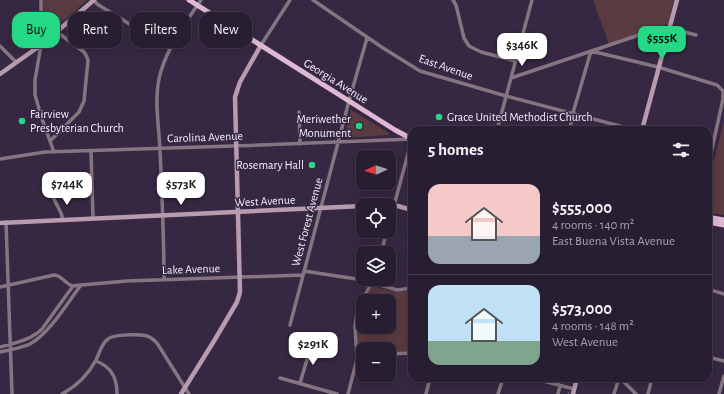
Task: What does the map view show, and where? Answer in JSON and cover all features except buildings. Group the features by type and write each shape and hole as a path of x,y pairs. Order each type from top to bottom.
{"main road":[{"name":"Georgia Avenue","path":"189,0 260,46 408,137"},
{"path":"712,218 724,220"},
{"path":"712,223 724,225"}],"street":[{"path":"41,0 41,12"},
{"path":"60,29 94,0 97,4 170,49"},
{"path":"164,280 163,215 157,114 158,84 160,72 170,49 201,0"},
{"path":"181,394 237,302 240,292 241,278 236,146 236,90 260,46 290,0"},
{"name":"East Avenue","path":"313,0 367,38 420,71 506,96 620,126"},
{"path":"453,0 456,5 464,38 469,46 482,52 515,61"},
{"path":"498,126 532,0"},
{"path":"643,126 676,0"},
{"path":"511,78 657,29 669,28 696,35"},
{"path":"50,141 82,107 84,101 88,60 87,55 84,52 60,34"},
{"name":"West Forest Avenue","path":"290,325 320,208 367,38"},
{"path":"0,46 16,62"},
{"path":"0,74 37,48"},
{"path":"40,48 35,80 35,95 54,152"},
{"path":"591,51 658,67 717,85 722,89 724,95 712,144"},
{"path":"570,126 591,51"},
{"path":"299,112 300,144"},
{"name":"Carolina Avenue","path":"0,159 26,154 54,152 408,139"},
{"path":"91,151 92,218"},
{"path":"396,198 408,154"},
{"path":"53,197 62,213 63,220"},
{"name":"West Avenue","path":"0,223 356,206"},
{"path":"396,206 408,209"},
{"path":"6,222 12,394"},
{"name":"Lake Avenue","path":"74,286 164,280 241,278 303,273 356,279"},
{"path":"0,287 54,275 61,277 69,284 74,286 40,331 26,340 0,347"},
{"path":"0,352 30,344 41,336 80,285"},
{"path":"357,342 356,317 360,304 370,286"},
{"name":"Lake Avenue","path":"383,286 398,290 408,289"},
{"path":"712,290 724,294"},
{"path":"62,394 80,382 96,361 101,347 111,337 117,335 146,336 153,339 189,394"},
{"path":"300,383 309,353 309,347"},
{"path":"396,354 408,353"},
{"path":"712,358 724,361"},
{"path":"96,361 105,365 113,372 117,383 118,394"},
{"path":"348,394 356,362"},
{"path":"719,394 724,376"},
{"path":"280,378 337,394"},
{"path":"426,394 429,382"},
{"path":"498,394 502,382"},
{"path":"546,382 574,392 576,382"},
{"path":"614,394 618,382"},
{"path":"624,382 636,394"},
{"path":"648,394 651,382"},
{"path":"558,394 560,386"}],"shaded area":[{"path":"43,0 87,0 73,12 68,12 68,17 60,24 60,12 43,12"},
{"path":"593,0 674,0 668,24 609,44"},
{"path":"351,110 389,133 388,135 344,138"},
{"path":"724,121 724,215 712,214 712,168"},
{"path":"373,286 395,292 408,291 408,352 396,353 396,342 358,342 358,334 396,334 396,294 368,294"}],"place":[{"name":"Grace United Methodist Church","path":"439,117"},
{"name":"Fairview Presbyterian Church","path":"22,121"},
{"name":"Meriwether Monument","path":"359,126"},
{"name":"Rosemary Hall","path":"312,165"}]}
